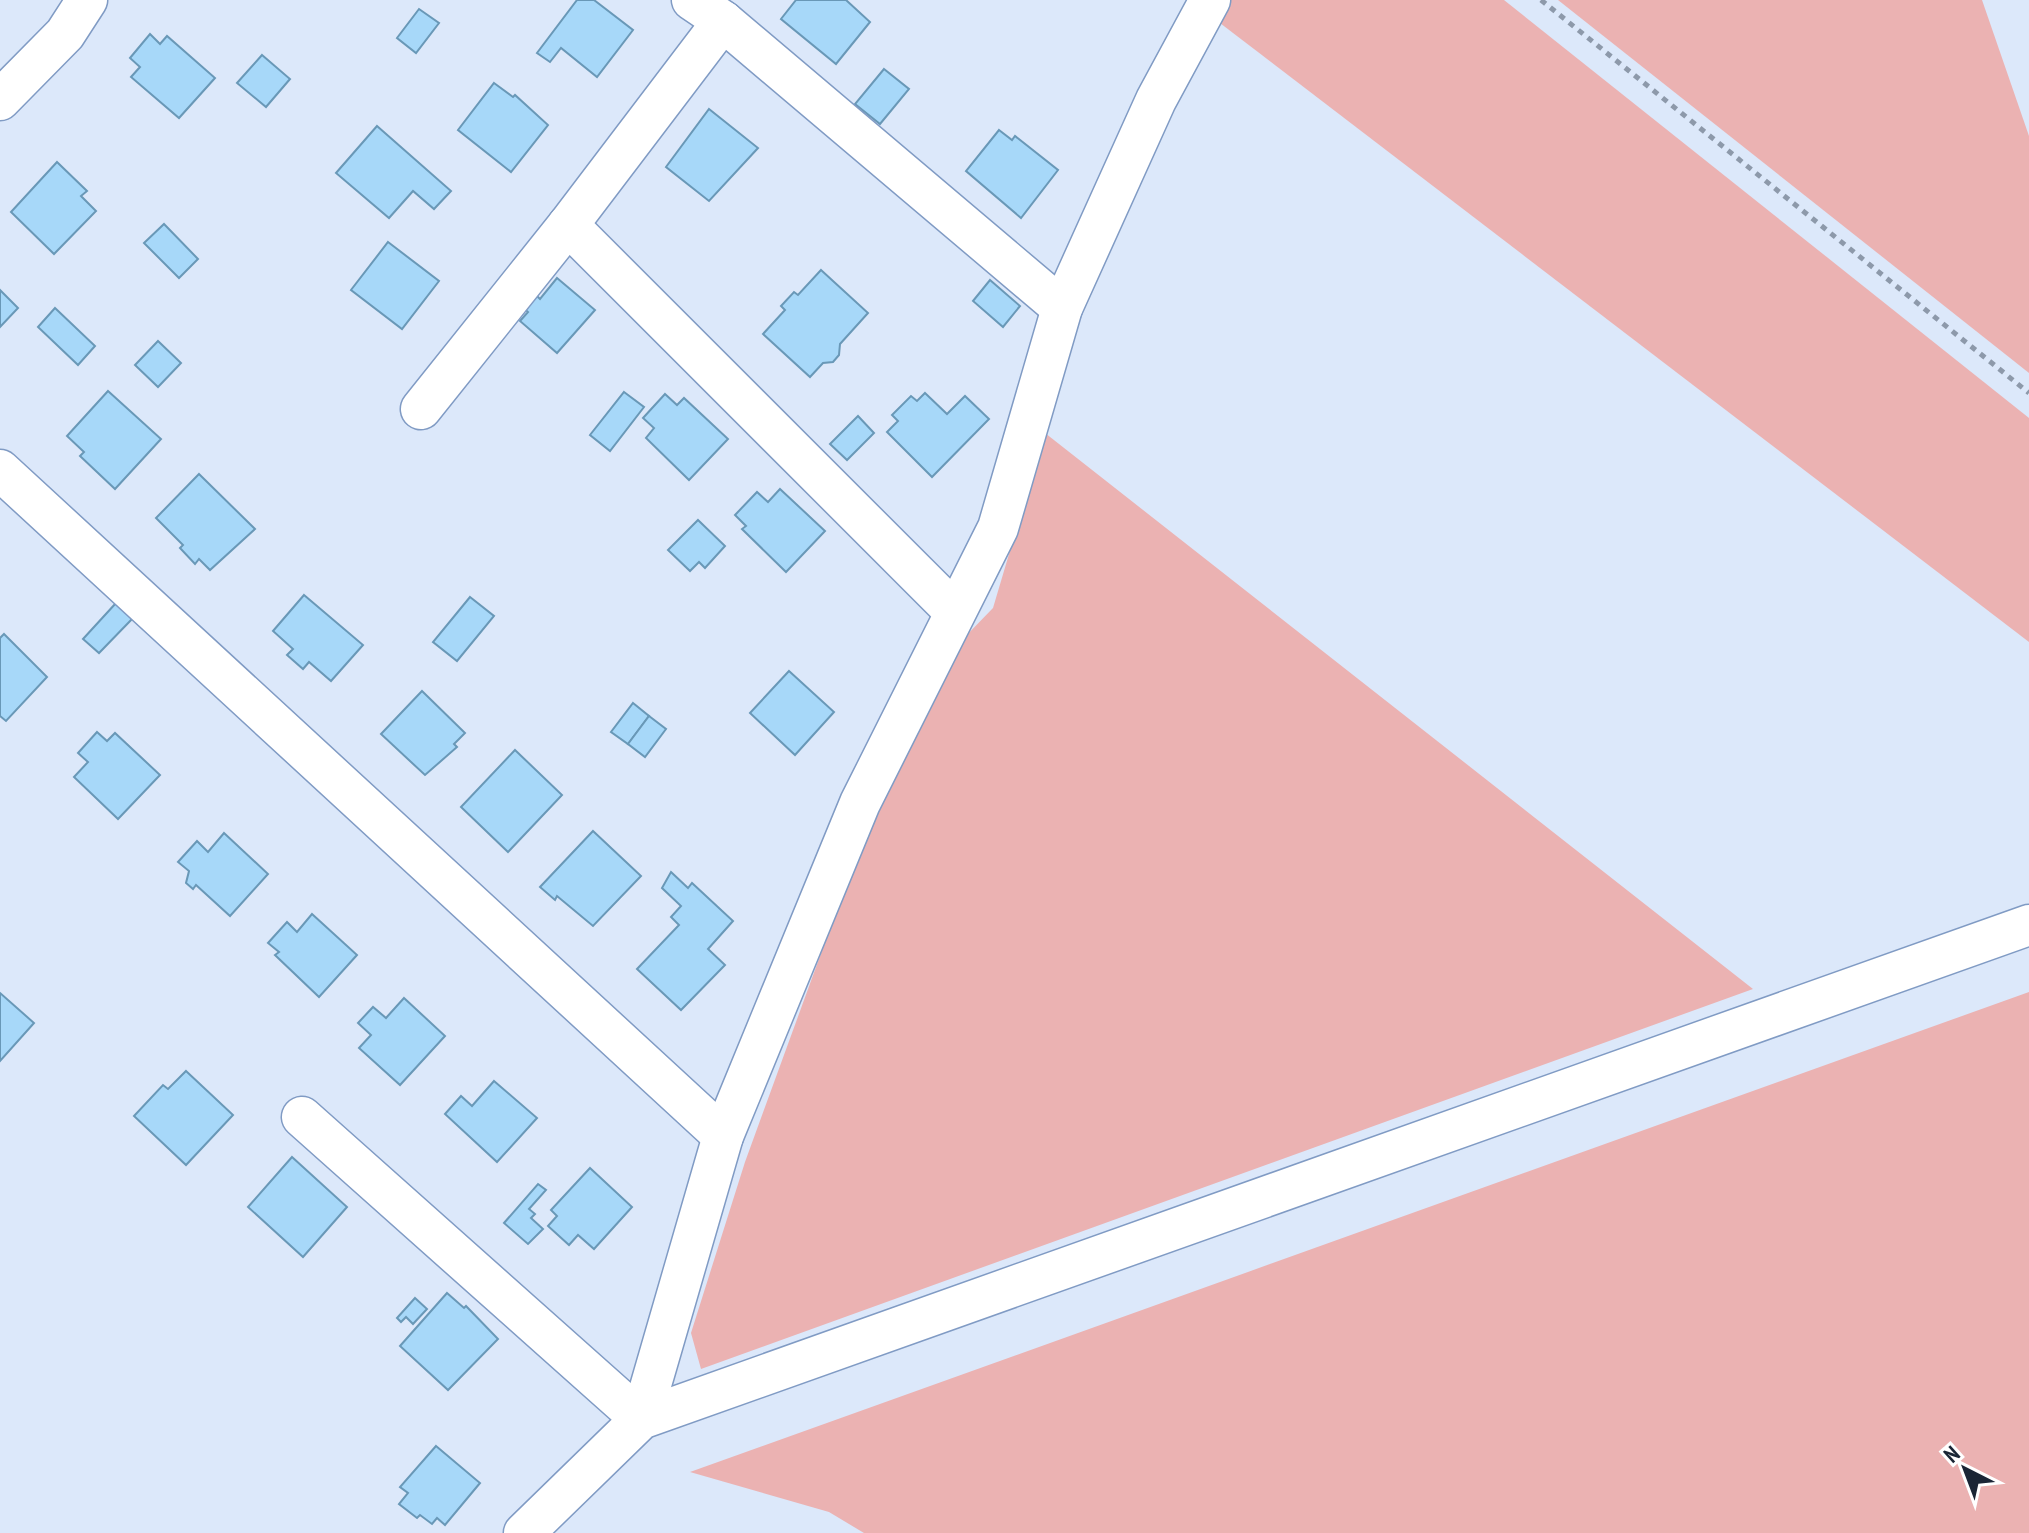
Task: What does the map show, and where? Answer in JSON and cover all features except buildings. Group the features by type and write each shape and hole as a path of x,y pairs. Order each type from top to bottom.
{"street":[{"path":"0,100 65,34 87,0"},
{"path":"641,1419 723,1136 828,875 954,611 998,528 1062,308 1156,100 1210,0"},
{"path":"421,409 568,225 708,10 1062,308"},
{"path":"568,225 954,611"},
{"path":"0,470 723,1136"},
{"path":"524,1533 641,1419 2029,925"},
{"path":"302,1117 641,1419"}],"path":[{"path":"1541,0 2029,393"}],"shaded area":[{"path":"1226,0 1504,0 2029,418 2029,642 1216,20"},
{"path":"1558,0 1982,0 2029,136 2029,373"},
{"path":"1045,433 1753,989 701,1369 691,1333 745,1162 870,819 961,641 993,608"},
{"path":"2029,992 2029,1533 864,1533 829,1512 690,1472"}]}
